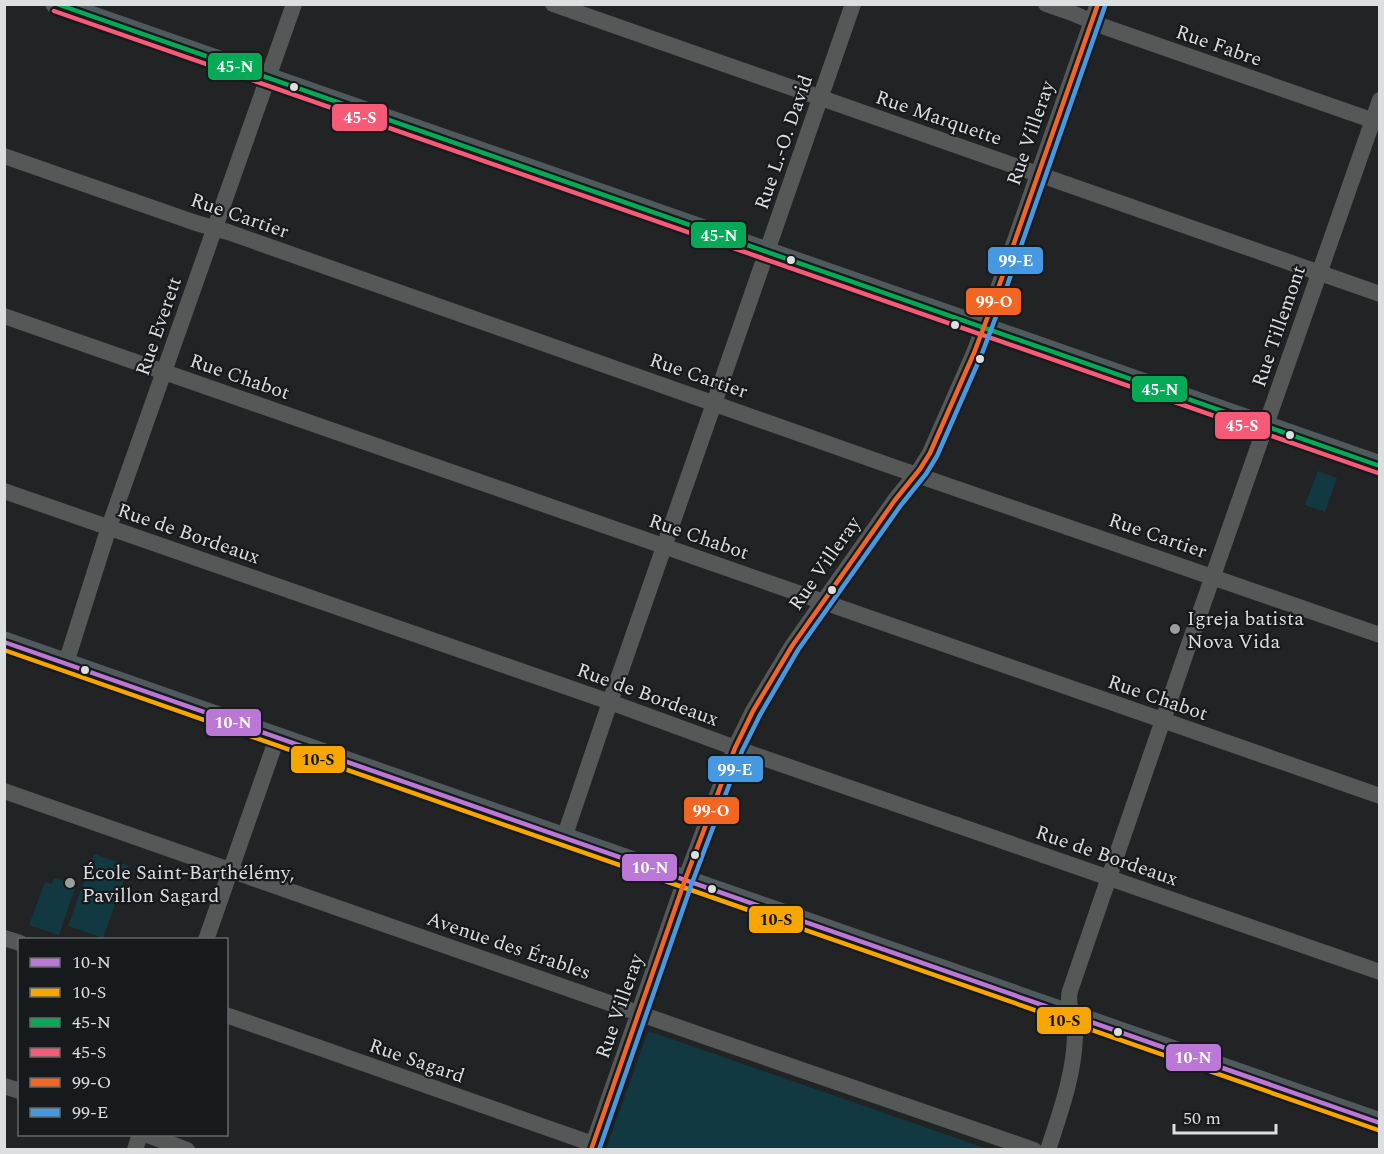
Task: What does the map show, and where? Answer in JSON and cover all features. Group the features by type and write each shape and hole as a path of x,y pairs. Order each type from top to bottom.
{"main road":[{"path":"56,4 1380,466"},
{"path":"4,642 1380,1123"}],"street":[{"name":"Rue Everett","path":"66,663 109,528 294,4"},
{"name":"Rue Marquette","path":"553,4 1380,294"},
{"name":"Rue L.-O. David","path":"564,838 609,702 853,4"},
{"name":"Rue Fabre","path":"1046,4 1376,122"},
{"name":"Rue Villeray","path":"592,1147 685,880 735,748 774,674 823,601 930,453 983,328 1098,4"},
{"name":"Rue Tillemont","path":"1048,1149 1070,1075 1075,1035 1068,997 1319,273 1376,122 1380,100"},
{"name":"Rue Cartier","path":"4,156 1380,635"},
{"name":"Rue Chabot","path":"4,316 1380,796"},
{"name":"Rue de Bordeaux","path":"4,491 1380,972"},
{"path":"206,938 277,738"},
{"name":"Avenue des Érables","path":"4,791 1034,1149"},
{"name":"Rue Sagard","path":"228,1016 592,1147"},
{"path":"151,1136 188,1149"}],"shaded area":[{"path":"1318,471 1337,478 1325,512 1305,505"},
{"path":"94,854 129,866 103,938 68,926"},
{"path":"54,878 76,885 59,935 29,925 45,882 52,884"},
{"path":"649,1032 654,1033 988,1149 606,1149"}],"transit line":[{"name":"45-N","path":"57,4 1380,466"},
{"name":"99-O","path":"591,1150 685,880 735,748 753,711 792,646 930,453 974,353 993,303 1098,4"},
{"name":"99-E","path":"599,1150 692,883 742,751 798,650 937,456 981,356 1000,306 1105,6"},
{"name":"45-S","path":"54,11 1378,473"},
{"name":"10-N","path":"4,642 1380,1123"},
{"name":"10-S","path":"4,650 1378,1130"}],"place":[{"name":"Igreja batista Nova Vida","path":"1175,629"},
{"name":"École Saint-Barthélémy, Pavillon Sagard","path":"70,883"}]}
